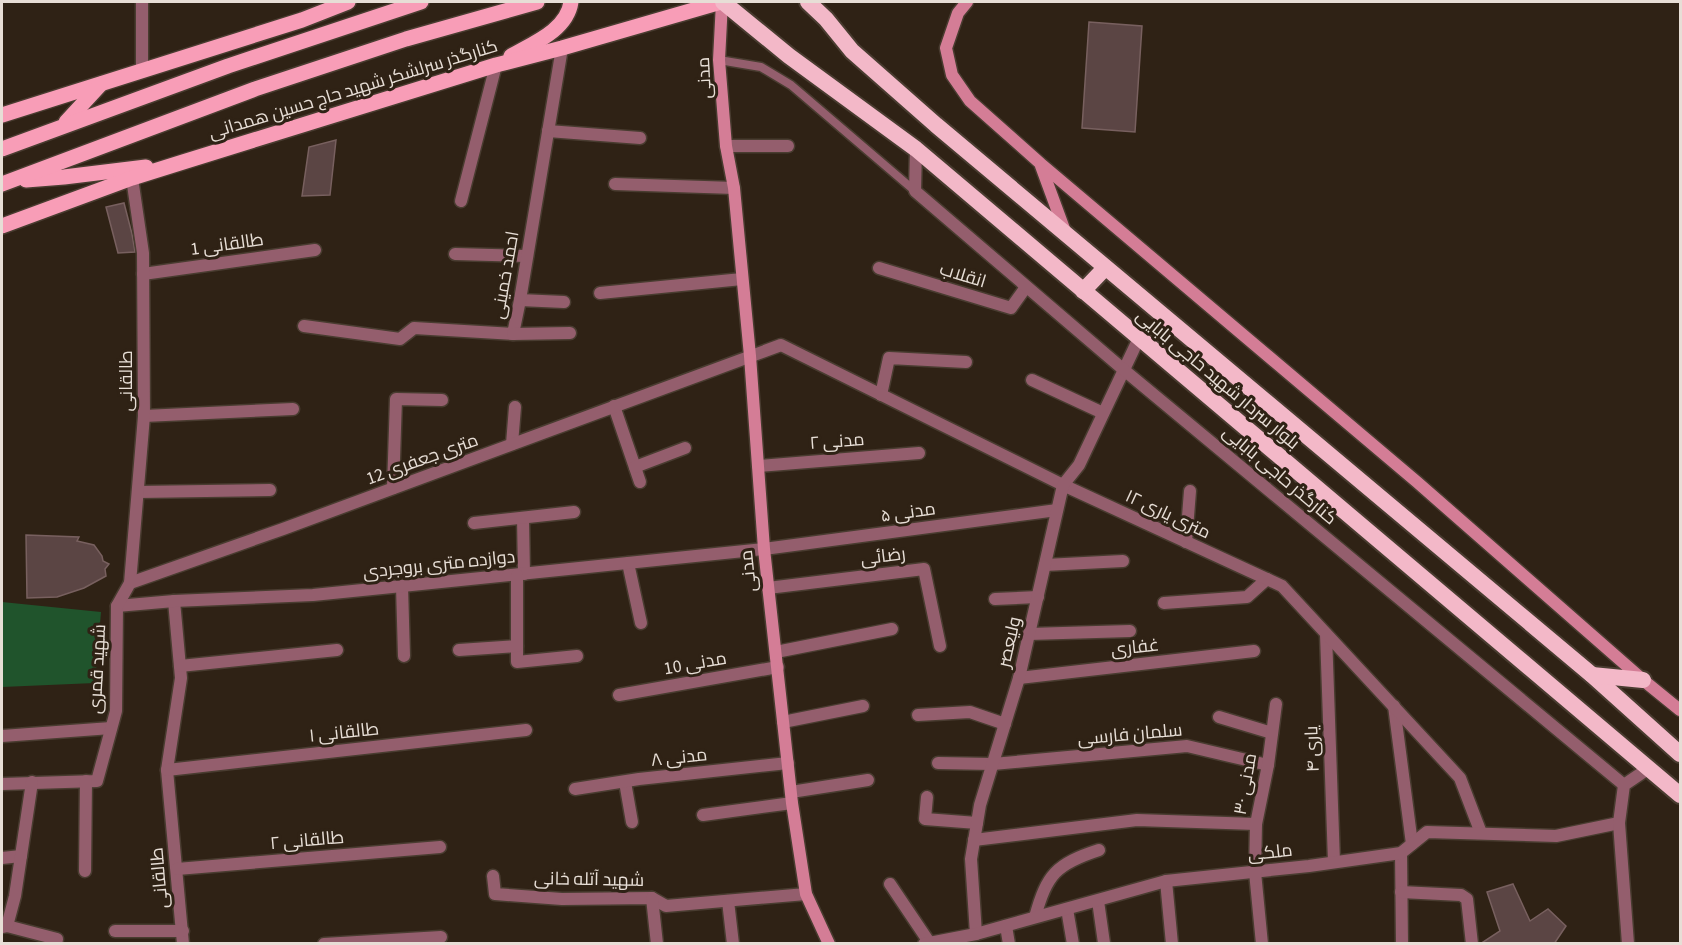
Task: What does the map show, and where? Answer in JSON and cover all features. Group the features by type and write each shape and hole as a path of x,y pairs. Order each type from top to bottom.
{"highway":[{"name":"بلوار سردار شهید حاجی بابایی","path":"722,2 789,56 916,149 1680,795"},
{"name":"بلوار سردار شهید حاجی بابایی","path":"808,2 826,19 852,51 936,126 1592,675 1680,754"},
{"path":"1083,291 1105,268"},
{"path":"1592,675 1643,680"}],"main road":[{"path":"302,20 311,2"},
{"path":"2,115 302,20 348,2"},
{"path":"2,149 228,66 421,2"},
{"path":"5,182 255,89 406,39 537,2"},
{"path":"496,65 545,36 563,22 571,2"},
{"name":"کنارگذر سرلشکر شهید حاج حسین همدانی","path":"2,226 132,178 183,162 496,65 722,2"},
{"name":"مدنی","path":"722,2 719,60 726,146 734,188 750,356 764,549 791,798 806,894 830,944"},
{"path":"967,2 958,13 946,48 952,75 970,101 1041,164 1417,482 1680,710"},
{"path":"64,125 101,84"},
{"path":"5,182 183,162"},
{"path":"1041,164 1066,235"}],"street":[{"path":"142,2 142,71"},
{"name":"احمد خمینی","path":"304,326 400,339 414,328 513,334 562,48"},
{"path":"460,201 496,65"},
{"path":"548,132 640,138"},
{"path":"726,146 788,146"},
{"path":"915,191 916,149"},
{"name":"طالقانی","path":"130,583 144,416 143,253 132,178"},
{"path":"615,184 734,188"},
{"name":"کنارگذر حاجی بابایی","path":"915,191 1124,370 1624,785"},
{"name":"طالقانی 1","path":"143,274 315,250"},
{"path":"454,254 526,256"},
{"name":"انقلاب","path":"879,268 1011,308 1026,286"},
{"path":"600,293 742,279"},
{"path":"520,300 564,302"},
{"path":"513,334 570,333"},
{"name":"ولیعصر","path":"976,934 971,858 980,805 1019,678 1063,485 1079,465 1139,338"},
{"name":"۱۲ متری یاری","path":"750,356 781,345 1063,485 1282,586 1460,778 1481,833"},
{"name":"12 متری جعفری","path":"130,583 750,356"},
{"path":"881,395 889,358 966,362"},
{"path":"1032,380 1103,413"},
{"path":"393,488 396,399 442,400"},
{"path":"614,406 640,482"},
{"path":"512,444 515,407"},
{"path":"144,416 293,409"},
{"path":"635,467 685,448"},
{"name":"مدنی ۲","path":"758,466 919,453"},
{"path":"138,492 270,490"},
{"path":"1186,542 1190,491"},
{"name":"مدنی ۵","path":"764,549 1057,510"},
{"path":"474,523 574,512"},
{"path":"523,518 518,662 577,656"},
{"name":"دوازده متری بروجردی","path":"117,606 313,595 764,549"},
{"path":"1045,565 1123,561"},
{"path":"628,563 641,623"},
{"name":"رضائی","path":"768,588 924,569 940,646"},
{"path":"1164,603 1247,597 1267,579"},
{"path":"117,606 130,583"},
{"path":"402,586 404,656"},
{"path":"995,598 1038,597"},
{"name":"طالقانی","path":"174,601 181,678 167,770 183,937"},
{"name":"شهید قمری","path":"86,781 97,781 116,711 117,606"},
{"path":"776,652 892,628"},
{"path":"1029,634 1130,631"},
{"name":"یاری ۴","path":"1326,634 1334,862"},
{"path":"459,650 517,646"},
{"path":"180,666 338,650"},
{"name":"غفاری","path":"1019,678 1254,651"},
{"name":"مدنی 10","path":"619,695 778,667"},
{"name":"مدنی ۳۰","path":"1262,944 1255,872 1256,824 1268,765 1276,704"},
{"path":"783,722 863,706"},
{"path":"1394,706 1412,844"},
{"path":"918,715 970,712 1005,724"},
{"path":"1219,717 1272,732"},
{"path":"2,736 111,728"},
{"name":"طالقانی ۱","path":"167,770 526,730"},
{"name":"سلمان فارسی","path":"938,763 993,764 1187,746 1268,765"},
{"name":"مدنی ۸","path":"575,789 788,763"},
{"path":"1628,944 1619,823 1624,785 1649,768"},
{"path":"704,815 868,780"},
{"path":"2,784 86,781 84,871"},
{"path":"32,782 15,896 4,926 57,939 56,944"},
{"path":"625,782 632,822"},
{"path":"927,797 925,819 977,823"},
{"path":"974,840 1137,820 1256,824"},
{"path":"1401,944 1401,853 1427,832 1556,836 1619,823"},
{"name":"طالقانی ۲","path":"177,869 440,847"},
{"path":"1035,917 1042,893 1055,871 1080,856 1100,850"},
{"name":"ملکی","path":"934,942 976,934 1166,881 1401,853"},
{"path":"2,858 21,856"},
{"name":"شهید آتله خانی","path":"493,876 495,894 562,899 652,898 666,906 806,894"},
{"path":"1166,881 1172,944"},
{"path":"890,884 934,942"},
{"path":"1401,892 1461,895 1467,899 1472,944"},
{"path":"652,898 657,944"},
{"path":"728,901 732,944"},
{"path":"1098,901 1104,943"},
{"path":"1067,909 1073,944"},
{"path":"1006,926 1009,944"},
{"path":"115,931 183,937"},
{"path":"324,944 441,937"}],"lane":[{"path":"719,60 761,67 791,85 915,191"}],"green space":[{"path":"2,602 101,612 95,683 2,687"}],"building":[{"path":"1089,22 1142,26 1135,132 1082,128"},
{"path":"336,140 330,195 302,196 309,147"},
{"path":"124,203 135,252 118,253 106,207"},
{"path":"26,535 79,537 77,541 94,545 103,561 109,564 105,569 106,576 84,588 57,597 27,598"},
{"path":"1513,884 1530,921 1548,909 1566,926 1554,944 1480,944 1500,931 1487,892"}]}
